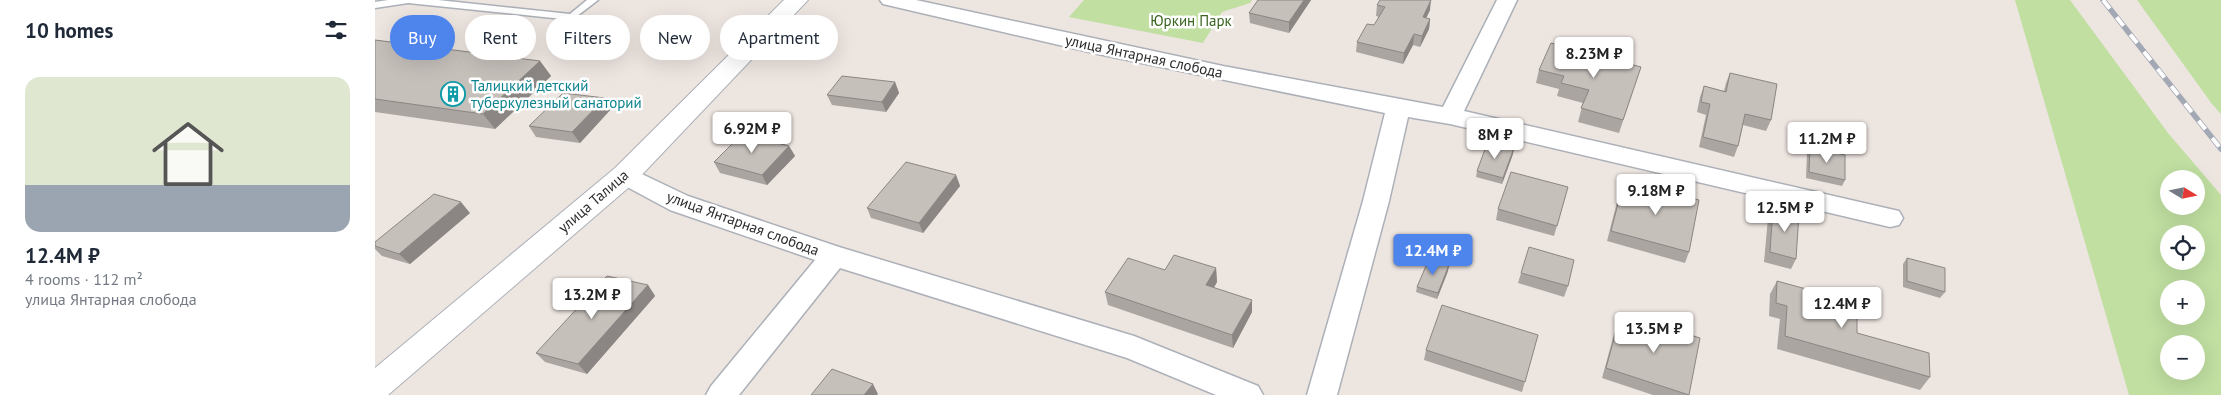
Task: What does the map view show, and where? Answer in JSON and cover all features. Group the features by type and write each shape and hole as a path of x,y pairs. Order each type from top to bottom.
{"street":[{"name":"улица Талица","path":"375,387 625,175 797,0"},
{"name":"улица Янтарная слобода","path":"890,0 989,24 1398,108 1450,116 1889,218"},
{"path":"1450,116 1507,0"},
{"path":"1322,395 1376,201 1398,108"},
{"name":"улица Янтарная слобода","path":"625,175 679,203 834,256 1135,348 1248,395"},
{"name":"улица Янтарная слобода","path":"721,395 834,256"}],"lane":[{"path":"375,4 408,0 572,17 593,0"}],"green space":[{"name":"Юркин Парк","path":"1084,0 1252,0 1250,3 1222,12 1203,43 1069,17"},
{"path":"2015,0 2070,0 2168,133 2200,170 2160,170 2160,215 2205,215 2205,176 2221,195 2221,395 2129,395"},
{"path":"2137,0 2221,0 2221,114 2212,104"}],"building":[{"path":"1258,0 1304,0 1289,22 1249,13"},
{"path":"1380,0 1431,0 1423,17 1430,19 1422,36 1414,34 1404,53 1357,42 1367,24 1374,25 1385,7 1377,5"},
{"name":"Талицкий детский туберкулезный санаторий","path":"375,40 390,42 390,60 455,60 455,50 465,51 465,60 540,61 483,114 375,99"},
{"path":"1551,43 1641,67 1623,120 1581,108 1589,90 1561,83 1564,76 1539,70"},
{"path":"1730,73 1777,84 1771,120 1745,114 1738,146 1703,137 1710,104 1701,102 1704,86 1726,92"},
{"path":"842,76 895,82 882,102 827,95"},
{"path":"563,93 605,98 572,132 529,126"},
{"path":"742,134 789,146 762,175 714,162"},
{"path":"1488,141 1514,148 1503,178 1477,171"},
{"path":"1810,147 1845,155 1845,180 1809,172"},
{"path":"906,162 956,175 919,223 867,208"},
{"path":"1511,172 1568,187 1557,226 1498,209"},
{"path":"1624,180 1699,200 1689,252 1611,231"},
{"path":"434,194 461,202 399,254 375,246 375,242"},
{"path":"1773,207 1799,214 1796,259 1770,252"},
{"path":"1529,247 1574,260 1568,286 1521,273"},
{"path":"1174,255 1216,268 1206,285 1252,300 1232,335 1105,292 1128,258 1165,270"},
{"path":"1907,258 1945,268 1945,292 1907,281"},
{"path":"1429,259 1449,265 1438,293 1417,287"},
{"path":"607,276 648,285 578,364 536,353"},
{"path":"1777,281 1857,303 1857,333 1929,353 1930,377 1785,336 1787,306 1776,303"},
{"path":"1442,305 1538,335 1525,382 1426,350"},
{"path":"1621,313 1700,338 1689,395 1606,368"},
{"path":"832,369 873,384 864,395 811,395"}],"railway":[{"path":"2103,0 2221,149"}],"place":[{"name":"Талицкий детский туберкулезный санаторий","path":"453,94"}]}
